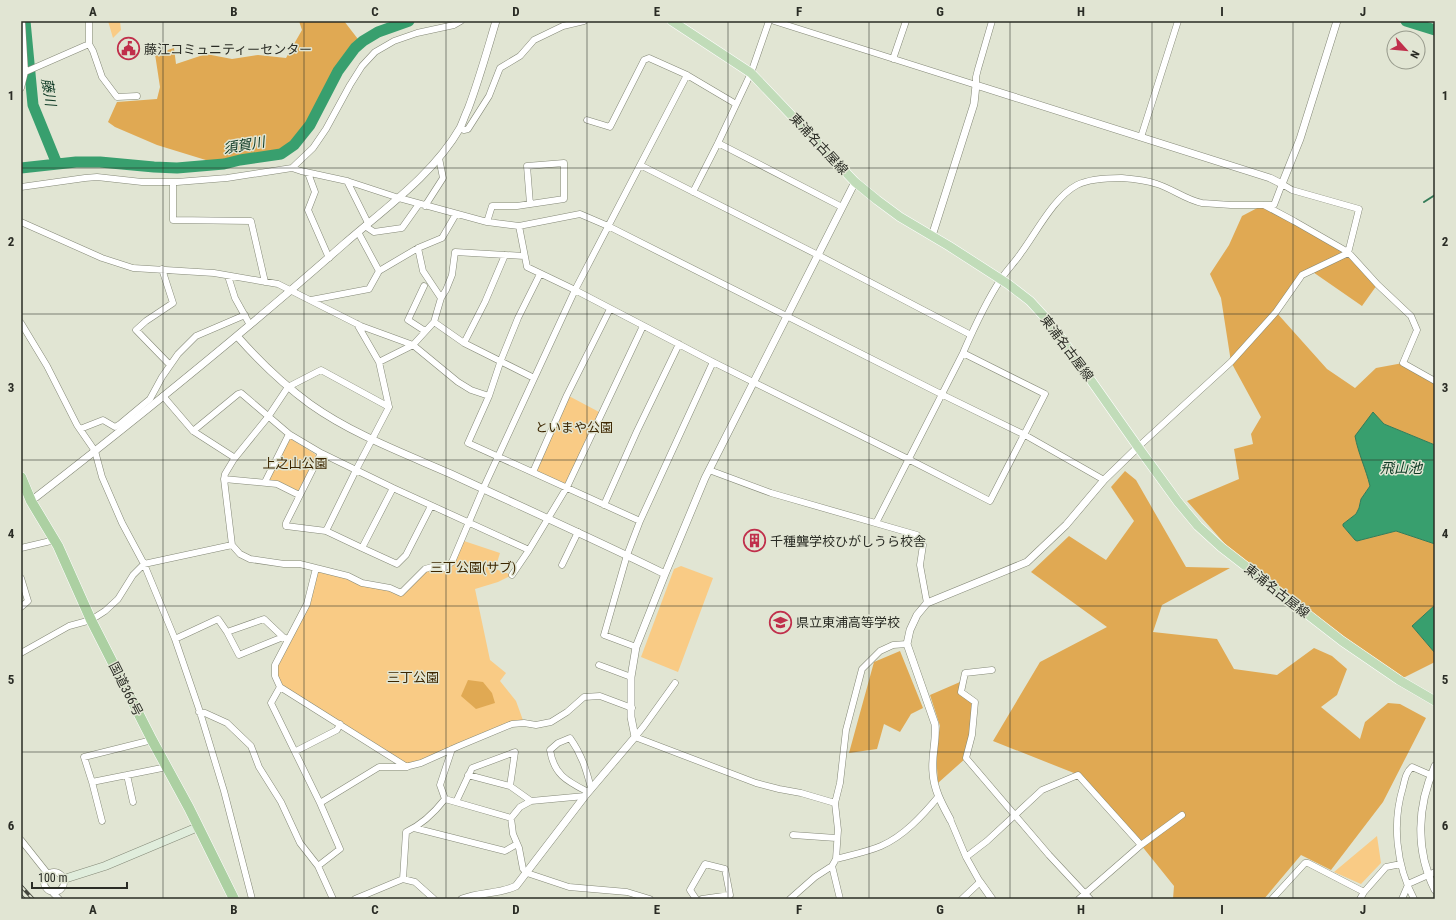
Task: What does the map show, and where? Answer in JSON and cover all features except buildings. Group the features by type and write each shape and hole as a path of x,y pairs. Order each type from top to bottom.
{"highway":[{"name":"国道366号","path":"21,477 31,501 55,540 91,620 234,899"}],"main road":[{"name":"東浦名古屋線","path":"672,21 751,74 855,182 877,200 900,217 1008,284 1030,301 1052,325 1138,448 1178,502 1198,526 1221,547 1342,641 1399,680 1435,702"},
{"path":"64,879 105,866 198,827"}],"street":[{"path":"89,21 89,44 102,77 117,97 137,96"},
{"path":"292,168 313,148 326,129 362,66 375,52 394,41 417,33 454,25 461,21"},
{"path":"31,501 292,291 358,232 399,198 434,164 460,128 478,85 496,21"},
{"path":"460,128 464,130 468,129 473,124 489,96 500,68 520,56 534,40 563,26 584,21"},
{"path":"693,192 751,74 769,21"},
{"path":"774,21 1270,178 1292,190 1359,210 1348,252 1345,255 1302,275 1276,312 1231,362 1104,480 1066,525 1027,562 928,603 917,615 910,630 907,644 935,724 936,736 933,773 938,797 950,819 966,857 980,882 992,899"},
{"path":"893,59 906,21"},
{"path":"932,236 974,104 976,77 992,21"},
{"path":"1141,137 1178,21"},
{"path":"876,523 971,335 1001,280 1063,195 1077,185 1093,180 1120,178 1141,180 1158,184 1195,202 1274,205 1300,139 1337,21"},
{"path":"21,88 23,72 22,23"},
{"path":"23,72 89,44"},
{"path":"587,120 610,127 644,60 648,58 687,75 736,104"},
{"path":"390,407 321,370 288,387 268,416 235,458 225,474 224,479 232,545 240,554 250,559 284,564 300,564 348,576 362,583 390,588 401,593 425,569 432,566 444,568 452,562 468,522 575,290 687,75"},
{"path":"718,143 842,207"},
{"path":"347,181 367,225 374,232 402,228 443,178 439,158"},
{"path":"487,222 492,206 517,206 564,199 564,163 527,166 530,204"},
{"path":"640,165 818,255 971,335"},
{"path":"21,187 91,177 142,182 173,182 227,178 292,168 347,181 422,205 487,222 519,226 580,214 608,226 1025,435 1104,480"},
{"path":"308,173 315,192 308,210 329,258"},
{"path":"173,182 173,220 251,221 265,282"},
{"path":"635,737 632,717 631,677 636,647 665,574 710,470 855,182"},
{"path":"1262,205 1294,221 1348,252 1378,285 1411,316 1416,330 1403,363 1435,382"},
{"path":"311,300 369,290 379,271 418,248 442,238 456,214"},
{"path":"21,222 102,258 133,268 214,273 278,284 357,324 413,345 458,382 471,390 489,396"},
{"path":"519,226 527,267 990,501 1045,394 963,353"},
{"path":"358,232 379,271"},
{"path":"418,248 423,271 441,298"},
{"path":"379,362 413,345 434,322 441,298 452,275 455,252 524,256"},
{"path":"464,343 506,255"},
{"path":"162,269 172,302 136,330 170,365"},
{"path":"540,274 518,318 501,360 489,396 468,443 640,521"},
{"path":"228,276 235,298 250,325"},
{"path":"424,286 408,320 426,331"},
{"path":"532,472 567,395 610,308"},
{"path":"80,429 103,420 115,427 120,424 150,399 162,377 178,354 196,336 245,315"},
{"path":"434,322 464,343 501,360 534,378"},
{"path":"21,323 47,366 80,429 95,451 102,477 122,523 144,564 175,639 224,791 252,899"},
{"path":"326,531 356,470 390,407 379,362 357,324"},
{"path":"512,575 567,487 643,326"},
{"path":"236,336 288,387 328,416 373,440 548,518 665,574"},
{"path":"604,505 637,431 679,344"},
{"path":"636,647 604,635 627,555 640,521 713,362"},
{"path":"193,431 241,393 289,434 321,453 431,506 529,550"},
{"path":"163,396 193,431 235,458"},
{"path":"265,482 289,434"},
{"path":"321,453 299,495 286,526 326,531 396,564 406,554 431,506"},
{"path":"710,470 771,493 917,535 923,545 920,565 928,603"},
{"path":"224,479 277,484 299,495"},
{"path":"362,548 393,488"},
{"path":"562,565 578,532"},
{"path":"21,548 55,540"},
{"path":"21,653 69,626 91,620 115,602 133,575 144,564 232,545"},
{"path":"316,568 307,604 285,638 275,665 275,676 280,687 408,767"},
{"path":"21,578 28,601 21,607"},
{"path":"175,639 218,619 227,632 239,655 285,638"},
{"path":"227,632 264,619 285,638"},
{"path":"790,899 815,877 832,866 836,859 836,838 838,830 835,803 840,783 846,730 862,669 880,652 893,645 907,644"},
{"path":"599,665 631,677"},
{"path":"992,670 965,673 961,692 975,702 972,735 966,758 1090,899"},
{"path":"462,899 507,890 516,886 588,792 644,726 675,683"},
{"path":"280,687 271,703 296,751 340,849 318,866"},
{"path":"320,803 379,768 408,767 421,764 452,749 512,724 524,723 536,725 551,722 567,712 584,697 600,696 632,708"},
{"path":"199,712 227,722 251,746 259,767 281,802 300,843 318,866 333,899"},
{"path":"296,751 337,730 340,724"},
{"path":"635,737 756,783 802,793 835,803"},
{"path":"570,738 579,751 585,764 588,792 567,781 559,773 552,762 550,750 570,738"},
{"path":"102,821 84,757 152,740"},
{"path":"445,800 440,785 452,749"},
{"path":"456,802 472,768 515,752 510,786"},
{"path":"1435,766 1433,776 1422,801 1421,820 1423,856 1432,874 1435,890"},
{"path":"92,782 167,767"},
{"path":"1414,899 1404,875 1396,834 1397,816 1401,794 1408,771 1412,768 1433,776"},
{"path":"468,774 510,786 530,801"},
{"path":"966,857 987,841 1042,790 1078,775 1141,845"},
{"path":"126,776 132,802"},
{"path":"588,792 530,801 520,807 511,818 513,834 523,868 527,873 569,888 627,892 650,899"},
{"path":"836,859 875,848 894,839 924,814 938,797"},
{"path":"445,800 511,818"},
{"path":"403,879 406,832 414,828 436,811 445,800"},
{"path":"1080,899 1141,845 1182,815"},
{"path":"414,828 505,851 517,844"},
{"path":"793,835 836,838"},
{"path":"21,840 48,874"},
{"path":"1272,899 1305,863 1308,863 1364,892"},
{"path":"696,899 690,890 705,864 725,869 730,895 702,899"},
{"path":"1360,899 1364,892 1386,867 1402,864"},
{"path":"832,866 840,899"},
{"path":"52,892 61,890 64,884 64,879 59,873 52,872 44,879 47,889 59,899"},
{"path":"1402,899 1408,885 1432,874"},
{"path":"355,899 403,879 415,882 434,899"},
{"path":"962,899 980,882"}],"green space":[{"path":"108,21 120,21 121,30 113,38"},
{"name":"といまや公園","path":"567,395 601,413 567,487 533,472"},
{"name":"上之山公園","path":"289,439 316,456 299,490 296,491 279,482 270,481 270,478"},
{"name":"三丁公園","path":"461,540 500,553 495,569 512,575 498,582 475,589 490,660 506,673 500,681 516,701 524,723 512,724 407,767 280,687 275,665 307,604 316,568 401,593 425,569 444,568 452,562"},
{"path":"681,566 713,578 678,672 641,657 674,569"},
{"path":"1377,836 1381,863 1361,884 1334,872"}],"shaded area":[{"path":"299,21 344,21 361,43 344,63 330,86 311,124 281,154 222,165 157,145 115,127 108,122 117,102 157,99 160,87 155,54 174,48 176,64 206,54 232,59 258,55 286,58 302,30"},
{"path":"1263,205 1348,252 1377,285 1362,306 1310,270 1276,312 1327,369 1355,388 1376,368 1403,363 1435,381 1435,445 1384,424 1366,469 1370,486 1361,499 1356,514 1343,524 1343,526 1357,541 1396,531 1435,544 1435,605 1412,626 1435,653 1435,662 1399,680 1240,561 1187,501 1239,479 1234,449 1253,444 1251,434 1261,417 1231,362 1221,298 1210,274 1229,245 1242,216"},
{"path":"1125,471 1136,480 1186,567 1230,568 1162,605 1153,632 1217,639 1234,669 1277,675 1314,648 1332,656 1347,669 1337,695 1321,707 1360,739 1365,722 1388,703 1400,704 1426,718 1383,802 1331,870 1301,855 1264,899 1173,899 1174,886 1141,845 1079,775 993,741 1040,662 1107,627 1031,572 1069,536 1106,560 1134,521 1111,487"},
{"path":"900,651 923,708 911,714 900,732 884,724 877,749 849,753 874,662"},
{"path":"468,680 483,682 492,693 495,703 476,709 461,696"},
{"path":"960,682 961,692 975,702 966,758 938,783 936,753 940,726 930,695"}],"water":[{"name":"飛山池","path":"1373,412 1384,424 1435,445 1435,544 1396,531 1357,541 1343,526 1343,524 1356,514 1361,499 1370,486 1355,436"},
{"path":"1435,605 1435,653 1412,626"}],"waterway":[{"name":"藤川","path":"25,21 33,105 57,164"},
{"name":"須賀川","path":"21,168 76,162 100,162 177,168 224,164 281,154 294,145 310,125 338,71 355,48 378,32 409,21"},
{"name":"須賀川","path":"1406,21 1435,30"},
{"path":"1424,202 1435,195"}],"railway":[{"path":"21,886 33,899"},
{"path":"21,896 24,899"}],"place":[{"name":"藤江コミュニティーセンター","path":"129,49"},
{"name":"千種聾学校ひがしうら校舎","path":"754,541"},
{"name":"県立東浦高等学校","path":"780,622"}],"park label":[{"name":"三丁公園(サブ)","path":"473,567"}]}
